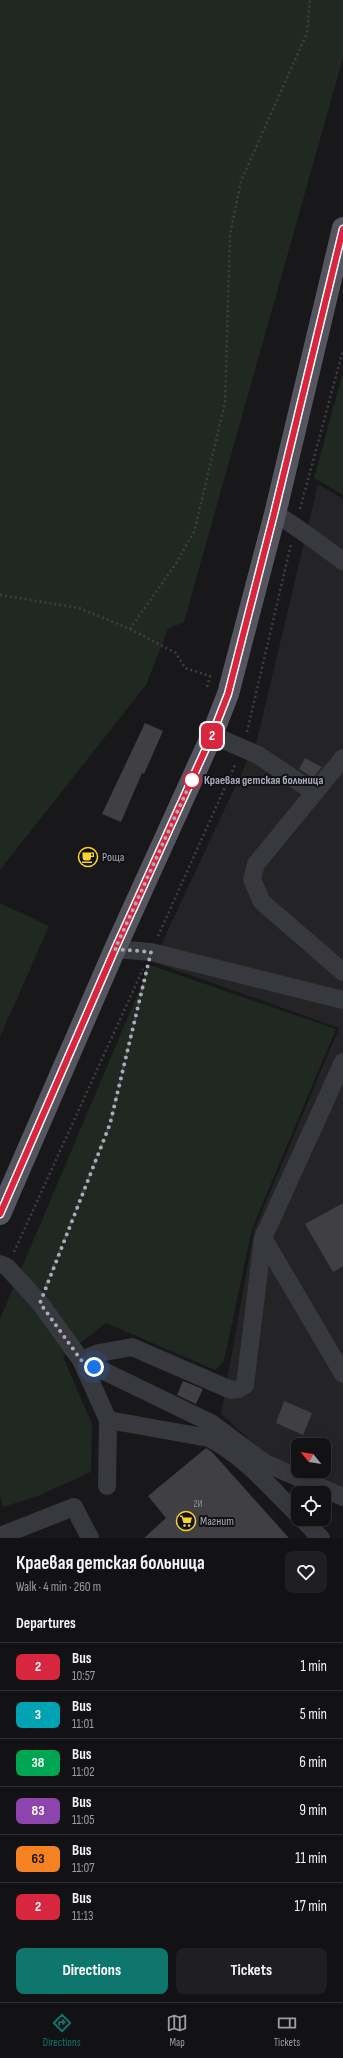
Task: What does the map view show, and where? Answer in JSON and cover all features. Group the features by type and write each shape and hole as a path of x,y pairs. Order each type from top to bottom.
{"main road":[{"path":"0,1214 115,949 212,735 228,694 274,514 343,228"}],"lane":[{"path":"274,514 296,526 308,538 343,561"},
{"path":"212,735 258,755 314,792"},
{"path":"343,758 256,864 252,879 262,902 343,972"},
{"path":"115,949 151,952 343,1000"},
{"path":"81,1360 99,1353 132,1347 231,1390 239,1389 245,1385 263,1238 343,1062"},
{"path":"263,1238 343,1374"},
{"path":"0,1264 7,1267 40,1303 81,1360 108,1420 107,1486"},
{"path":"81,1360 211,1423 264,1463 343,1497"},
{"path":"108,1420 210,1438 221,1444 244,1462 291,1508"},
{"path":"0,1536 74,1507 90,1538"},
{"path":"309,1526 321,1538"}],"path":[{"path":"130,629 175,565 194,532 225,403 230,235 241,181 307,33 310,0"},
{"path":"0,595 80,608 130,629 176,653 185,668 210,676 207,687"},
{"path":"40,1303 110,1124 151,952"}],"shaded area":[{"path":"0,0 343,0 343,58 184,622 168,629 146,685 0,870"},
{"path":"343,372 343,495 314,478"},
{"path":"318,484 343,499 343,1488 320,1478 331,1478 331,1438 291,1438 291,1465 267,1455 221,1414 254,1230 339,1028 153,962 257,740"},
{"path":"0,903 49,926 0,1037"},
{"path":"150,965 336,1029 252,1229 224,1361 215,1370 106,1323 63,1357 92,1424 91,1472 38,1496 3,1507 0,1496 0,1319"}],"building":[{"path":"145,723 163,731 144,774 142,773 121,822 102,814"},
{"path":"305,758 322,767 313,778 299,769"},
{"path":"343,1203 343,1266 333,1272 305,1224"},
{"path":"183,1381 203,1389 196,1404 177,1395"},
{"path":"284,1401 312,1413 303,1435 276,1423"},
{"path":"206,1448 212,1452 289,1538 144,1538 166,1518 148,1496"}],"bus line":[{"name":"2","path":"0,1214 115,949 212,735 228,694 274,514 343,229"}],"place":[{"name":"Краевая детская больница","path":"192,780"},
{"name":"Роща","path":"88,857"},
{"name":"Магнит","path":"186,1521"}],"route":[{"path":"94,1367 81,1360 40,1303 110,1124 151,952 115,949 194,775 192,780"}]}
